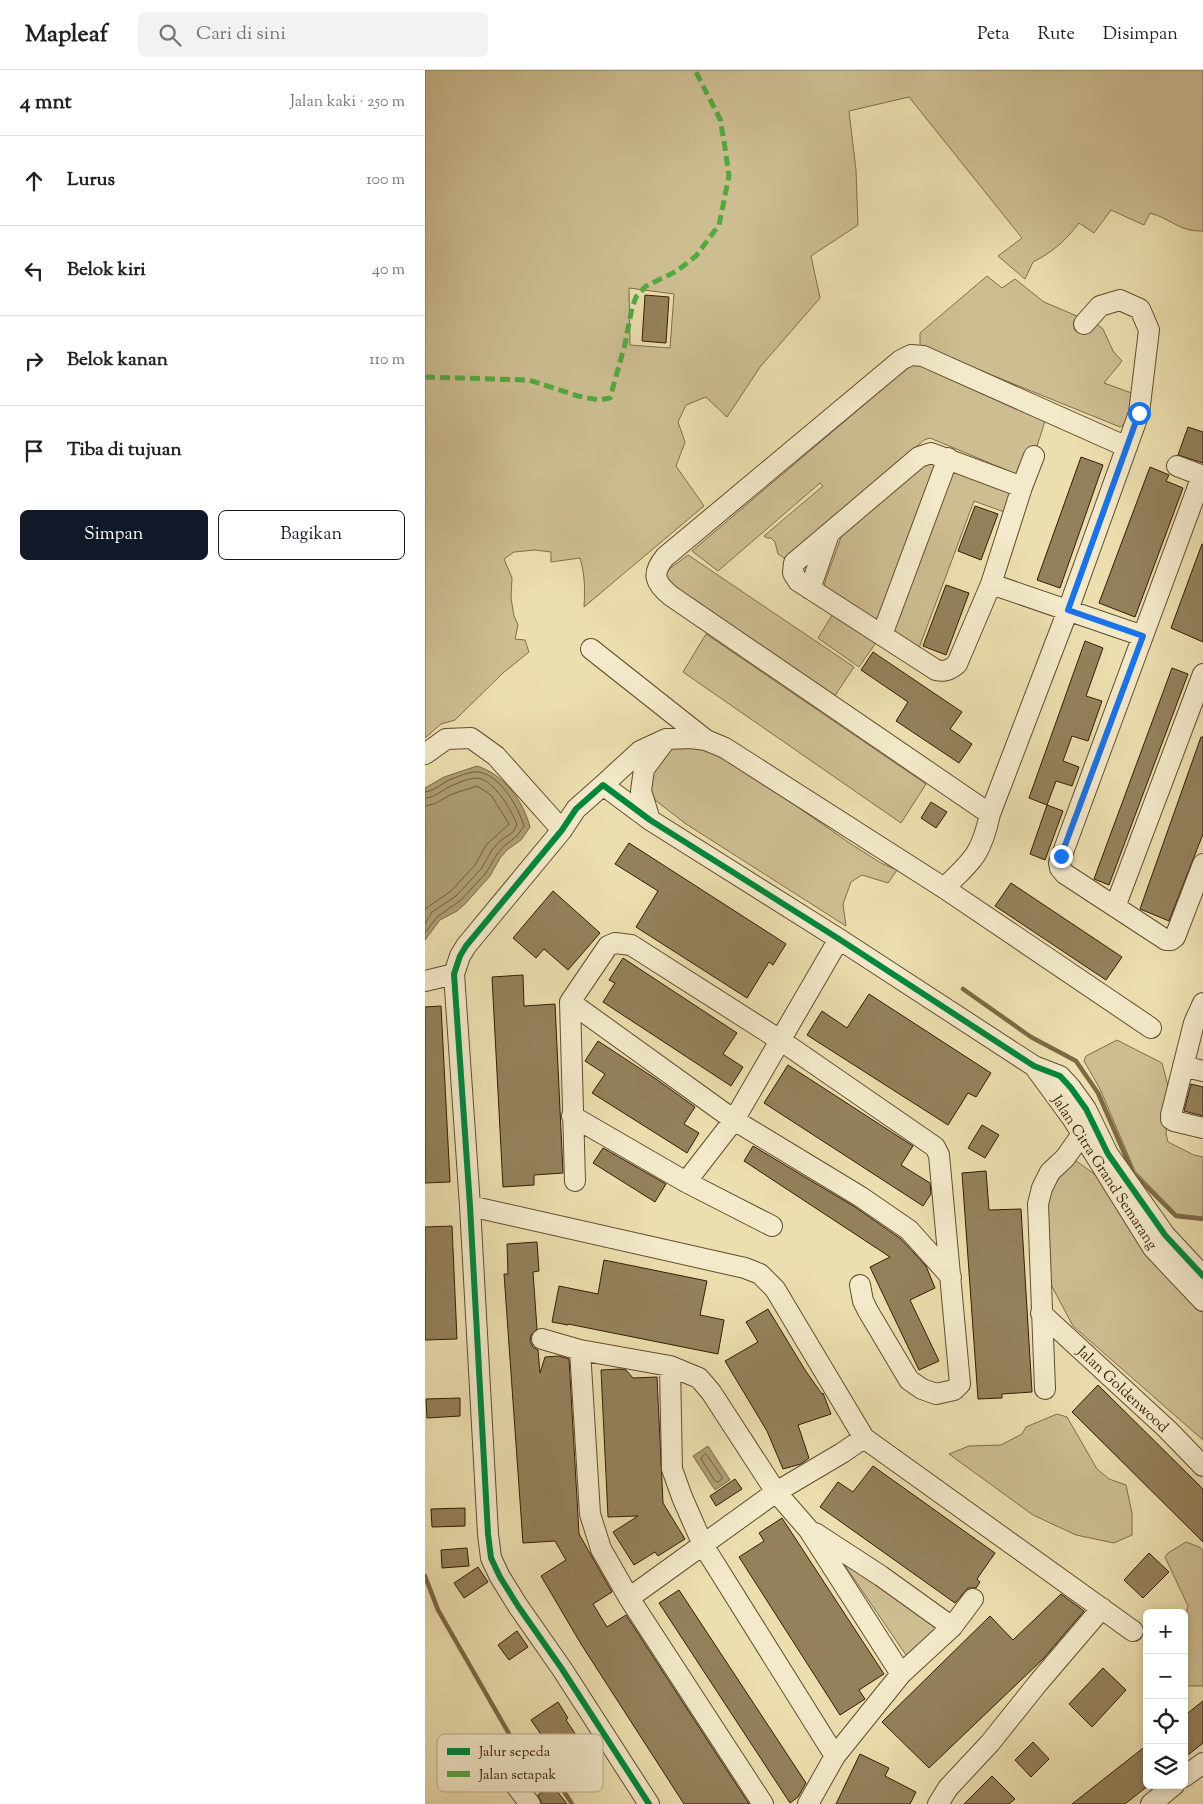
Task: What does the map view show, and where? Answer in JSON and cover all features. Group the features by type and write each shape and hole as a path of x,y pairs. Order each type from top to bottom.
{"street":[{"path":"944,888 971,862 985,838 990,814 1068,610 1139,413 1149,330 1140,309 1120,300 1100,306 1084,324"},
{"path":"990,814 671,596 659,586 656,576 659,565 665,557 893,367 911,355 923,356 1127,447"},
{"path":"1022,487 949,458 931,453 919,456 794,563 793,573 798,581 936,670 943,672 951,670 957,664 991,584 1022,487 1034,456"},
{"path":"882,635 949,458"},
{"path":"1177,466 1203,476 1059,863 1060,868 1065,874 1166,940 1171,940 1175,937 1203,864"},
{"path":"991,584 1143,636"},
{"path":"591,649 706,740"},
{"path":"1115,907 1203,674"},
{"path":"425,754 446,739 471,738 496,756 562,830"},
{"path":"649,1804 562,1669 499,1577 491,1558 488,1534 470,1206 453,974 460,956 562,830 576,809 640,751 666,739 691,738 706,740 725,748 944,888 1151,1028"},
{"path":"650,820 641,791 644,769 666,739"},
{"path":"603,784 650,820 839,939 1034,1066"},
{"path":"686,1182 735,1120 839,939"},
{"path":"575,1181 571,1002 608,946 615,943 623,943 631,945 780,1040 935,1147 939,1155 960,1384 954,1390 937,1394 922,1389 909,1380 868,1311 859,1285"},
{"path":"425,981 453,974"},
{"path":"571,1002 735,1120 861,1197 909,1230 951,1277"},
{"path":"1203,1003 1194,1023 1171,1119 1203,1128"},
{"name":"Jalan Citra Grand Semarang","path":"1034,1066 1082,1134 1103,1157 1165,1235 1203,1276"},
{"name":"Jalan Citra Grand Semarang","path":"1034,1066 1060,1076 1071,1088 1086,1109 1103,1157 1153,1248 1203,1301"},
{"path":"1183,1066 1203,1071"},
{"path":"573,1116 686,1182 772,1226"},
{"path":"1045,1389 1038,1204 1042,1188 1050,1172 1065,1158 1082,1134"},
{"path":"470,1206 745,1268 760,1274 775,1289 865,1438 1133,1631"},
{"name":"Jalan Goldenwood","path":"1041,1313 1167,1429 1203,1466"},
{"path":"542,1339 580,1350 670,1366 699,1378 711,1392 776,1492 809,1530 901,1674"},
{"path":"580,1350 590,1514 601,1549 629,1598 763,1804"},
{"path":"670,1366 672,1469 682,1497 703,1545 835,1756"},
{"path":"629,1598 776,1492 865,1438"},
{"path":"809,1530 881,1576 952,1627"},
{"path":"808,1804 835,1756 901,1674 952,1627 973,1599"},
{"path":"938,1804 948,1788 990,1743 1102,1608"},
{"path":"1188,1774 1203,1762"},
{"path":"1151,1804 1169,1789"},
{"path":"521,1792 530,1804"}],"shaded area":[{"path":"425,70 1203,70 1203,231 1181,227 1150,213 1144,225 1111,210 1094,233 1079,223 1058,246 1033,262 1025,279 998,256 1022,238 909,97 849,111 856,170 858,225 811,256 820,298 760,367 727,417 706,397 686,405 678,422 685,442 676,466 704,506 584,607 584,582 580,558 551,562 551,552 535,550 514,552 504,559 512,578 511,598 514,616 518,625 515,639 525,640 529,652 503,673 455,720 441,724 425,738","holes":["629,288 674,294 670,348 630,345"]},
{"path":"987,276 1002,288 1015,279 1044,302 1098,325 1103,329 1113,351 1122,361 1104,383 1137,395 1126,423 1120,427 920,346 920,333"},
{"path":"918,363 1045,421 1035,451 1022,471 1016,474 930,438 924,440 789,556 784,558 778,554 775,542 771,538 764,536 823,486 820,483 718,571 692,551 911,365"},
{"path":"927,459 939,461 879,619 875,621 824,586 826,579 844,529"},
{"path":"953,471 1013,491 1007,513 974,501 919,648 916,649 893,631"},
{"path":"688,555 854,667 834,697 672,585 666,576 668,570"},
{"path":"834,612 877,641 859,667 818,638"},
{"path":"706,634 926,784 901,823 683,672"},
{"path":"678,746 703,748 725,759 851,844 881,863 897,870 888,883 862,875 851,882 843,904 846,926 686,824 655,800 650,787 653,766 671,749"},
{"path":"1117,1040 1162,1063 1169,1090 1166,1134 1168,1142 1194,1155 1203,1157 1203,1217 1177,1214 1135,1171 1100,1089 1084,1061 1086,1056"},
{"path":"1075,1160 1101,1179 1203,1310 1203,1440 1073,1326 1049,1281 1046,1235 1050,1186"},
{"path":"1057,1414 1067,1417 1097,1469 1109,1479 1126,1485 1132,1513 1132,1535 1114,1543 1076,1535 1033,1515 949,1454 969,1446 1001,1445 1022,1434 1026,1427"},
{"path":"1186,1542 1203,1550 1203,1686 1188,1686 1188,1606 1165,1557 1168,1553"},
{"path":"843,1561 938,1626 908,1658 846,1567"}],"water":[{"path":"477,766 495,775 511,789 527,817 530,827 521,840 507,850 500,858 490,876 465,904 457,911 440,920 425,940 425,788 444,777"},
{"path":"708,1446 730,1480 715,1490 693,1456"}],"building":[{"path":"645,295 669,297 666,343 642,341"},
{"path":"1188,427 1203,432 1203,463 1178,455"},
{"path":"1081,457 1103,465 1060,588 1037,580"},
{"path":"1150,467 1169,475 1166,481 1183,488 1135,617 1099,603"},
{"path":"975,506 998,514 981,560 958,551"},
{"path":"1203,544 1203,642 1171,628"},
{"path":"946,585 969,593 946,655 923,646"},
{"path":"1085,641 1103,648 1086,696 1102,701 1088,741 1072,736 1063,761 1079,767 1072,786 1056,781 1047,805 1029,798"},
{"path":"873,652 962,712 950,729 972,744 959,763 896,721 908,702 861,670"},
{"path":"1172,668 1188,674 1109,885 1094,879"},
{"path":"1201,737 1203,737 1203,834 1169,921 1140,909"},
{"path":"931,802 947,812 936,828 921,818"},
{"path":"1047,805 1063,811 1045,860 1030,854"},
{"path":"629,843 786,944 773,965 769,962 747,998 636,927 658,891 615,864"},
{"path":"1011,883 1122,957 1106,980 995,906"},
{"path":"553,891 600,933 568,970 544,949 536,958 513,938"},
{"path":"623,958 737,1033 723,1054 743,1067 731,1086 603,1002 615,983 609,980"},
{"path":"523,975 524,1006 555,1004 563,1173 534,1175 534,1185 503,1187 492,977"},
{"path":"869,994 991,1073 976,1097 968,1093 948,1125 807,1035 822,1011 847,1028"},
{"path":"441,1006 450,1182 425,1183 425,1007"},
{"path":"598,1041 695,1107 684,1124 699,1133 687,1153 592,1093 605,1074 585,1061"},
{"path":"788,1065 913,1146 901,1165 930,1183 931,1194 923,1206 764,1103"},
{"path":"1191,1084 1203,1087 1203,1116 1184,1111"},
{"path":"982,1125 999,1135 985,1158 968,1148"},
{"path":"753,1146 855,1207 901,1239 926,1266 935,1288 910,1300 939,1361 919,1370 870,1267 890,1257 744,1161"},
{"path":"603,1148 666,1184 655,1202 593,1163"},
{"path":"986,1171 989,1210 1021,1209 1032,1392 1002,1394 1002,1398 978,1399 962,1173"},
{"path":"452,1226 457,1339 425,1340 425,1227"},
{"path":"537,1242 539,1271 533,1272 537,1329 531,1335 530,1341 533,1347 538,1350 540,1373 545,1357 559,1356 569,1359 579,1534 612,1592 593,1604 607,1627 626,1615 749,1804 684,1804 581,1644 541,1576 566,1560 555,1541 523,1543 504,1274 508,1274 507,1244"},
{"path":"604,1260 707,1281 700,1315 724,1320 718,1354 552,1322 559,1286 598,1294"},
{"path":"768,1309 805,1370 823,1393 831,1414 798,1425 809,1458 801,1464 783,1469 767,1431 725,1361 758,1342 746,1322"},
{"path":"601,1370 626,1370 633,1378 657,1377 663,1503 685,1539 658,1556 655,1552 634,1565 613,1532 638,1516 608,1517"},
{"path":"1098,1385 1203,1489 1203,1542 1072,1412"},
{"path":"460,1398 460,1416 427,1418 426,1399"},
{"path":"873,1466 995,1553 977,1579 980,1582 976,1588 968,1588 955,1603 820,1507 838,1482 853,1492"},
{"path":"735,1479 742,1489 716,1506 710,1496"},
{"path":"465,1508 465,1526 432,1527 431,1509"},
{"path":"782,1518 884,1674 859,1690 865,1699 840,1715 739,1557 764,1541 759,1533"},
{"path":"467,1548 469,1566 442,1568 441,1550"},
{"path":"1149,1553 1169,1572 1143,1598 1124,1580"},
{"path":"478,1567 488,1582 464,1598 454,1583"},
{"path":"679,1590 806,1783 798,1797 790,1803 659,1603"},
{"path":"1061,1594 1084,1611 1043,1659 929,1768 882,1722 990,1616 1013,1640"},
{"path":"517,1631 528,1647 509,1660 498,1645"},
{"path":"1103,1668 1126,1690 1092,1727 1069,1704"},
{"path":"1203,1701 1203,1743 1188,1755 1188,1744 1188,1713"},
{"path":"558,1702 568,1718 566,1720 575,1734 541,1734 531,1720"},
{"path":"1033,1742 1049,1759 1031,1777 1015,1760"},
{"path":"1143,1748 1144,1789 1125,1804 1072,1804"},
{"path":"860,1754 889,1768 885,1776 916,1792 910,1804 836,1804"},
{"path":"992,1776 1015,1799 1009,1804 964,1804"},
{"path":"542,1792 558,1792 567,1804 542,1804 538,1795"}],"waterway":[{"path":"963,989 1031,1037 1076,1061 1098,1093 1133,1173 1176,1216 1203,1219"},
{"path":"425,1576 438,1610 509,1734"},
{"path":"564,1792 572,1804"}],"marked path":[{"path":"425,377 529,380 578,396 599,400 610,398 636,297 646,286 677,271 696,256 719,225 729,176 724,141 720,119 695,70"}],"cycle path":[{"path":"649,1804 500,1577 491,1558 488,1534 470,1206 454,974 460,956 466,946 562,830 576,809 603,785 650,820 839,939 1034,1066 1060,1076 1086,1109 1108,1154 1165,1235 1203,1276"}],"route":[{"path":"1061,856 1143,636 1068,610 1139,413"}]}
